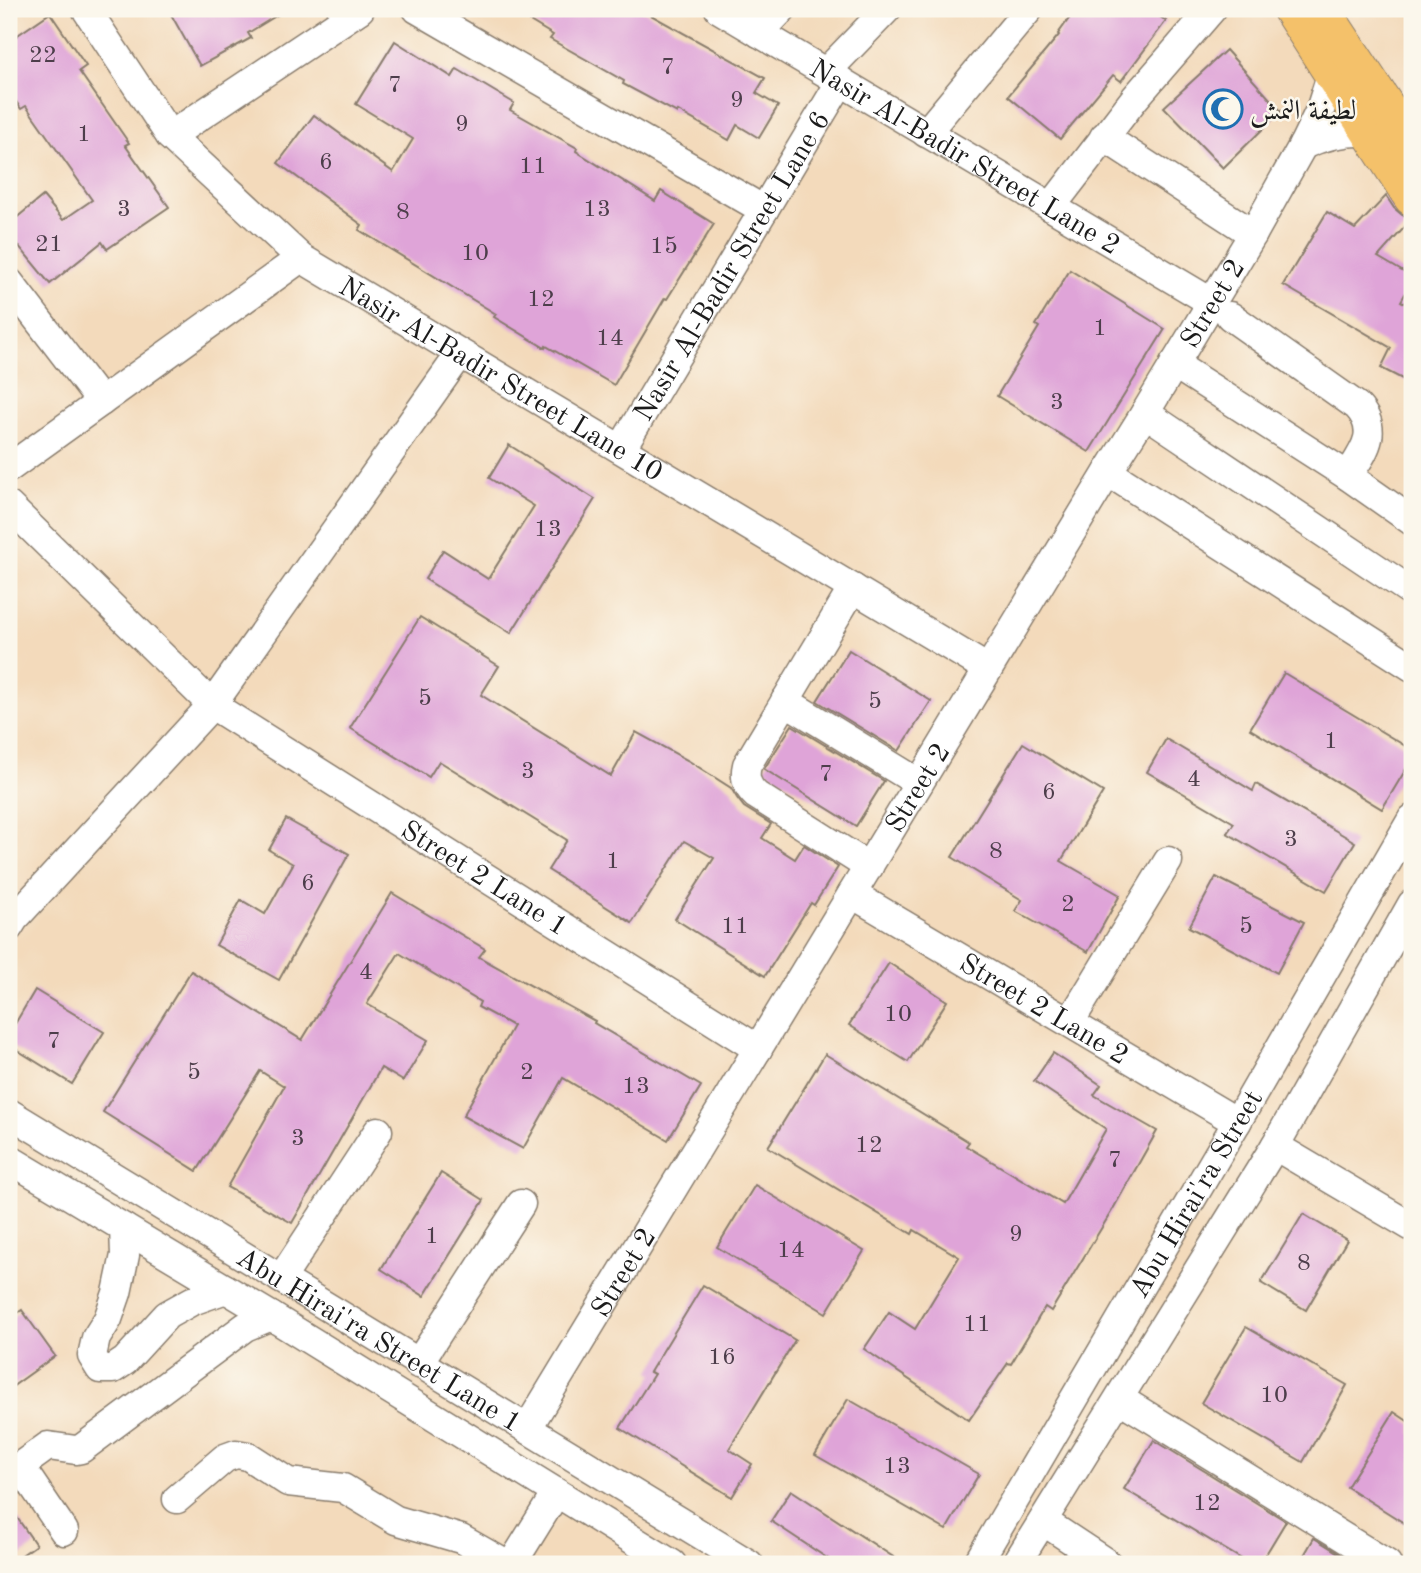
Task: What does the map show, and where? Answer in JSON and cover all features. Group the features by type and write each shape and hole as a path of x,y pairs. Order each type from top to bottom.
{"main road":[{"path":"1291,9 1412,197"},
{"path":"1321,9 1412,146"}],"street":[{"name":"Nasir Al-Badir Street Lane 10","path":"86,9 170,136 300,258 988,669"},
{"path":"170,136 360,9"},
{"path":"417,9 764,210"},
{"name":"Nasir Al-Badir Street Lane 2","path":"719,9 758,23 833,77 1221,309 1357,406 1369,428 1367,444 1348,476"},
{"path":"758,23 782,9"},
{"name":"Nasir Al-Badir Street Lane 6","path":"621,449 764,210 833,77 887,9"},
{"path":"926,132 1029,9"},
{"path":"1051,207 1135,98 1212,9"},
{"name":"Street 2","path":"527,1429 1174,364 1221,309 1252,234 1320,110 1332,73"},
{"path":"1303,145 1342,132 1370,132"},
{"path":"1104,137 1252,234"},
{"path":"9,468 300,258"},
{"path":"9,282 101,402"},
{"path":"9,927 212,705 460,354"},
{"path":"1174,364 1348,476 1412,521"},
{"path":"1146,413 1412,592"},
{"path":"1108,472 1412,667"},
{"name":"Street 2 Lane 1","path":"9,506 212,705 758,1049"},
{"path":"853,588 747,765 745,778 747,785 756,795 869,867"},
{"path":"785,702 919,783"},
{"name":"Abu Hirai'ra Street","path":"977,1564 1412,819"},
{"path":"1070,1022 1168,861"},
{"name":"Street 2 Lane 2","path":"852,894 1237,1122"},
{"name":"Abu Hirai'ra Street","path":"1016,1564 1275,1146 1412,904"},
{"name":"Abu Hirai'ra Street Lane 1","path":"9,1113 749,1564"},
{"path":"281,1279 378,1131"},
{"path":"1275,1146 1412,1227"},
{"name":"Abu Hirai'ra Street Lane 1","path":"9,1159 271,1316 672,1564"},
{"path":"418,1364 521,1204"},
{"path":"124,1228 125,1255 117,1293 108,1319 96,1338 92,1356 100,1369 113,1369 125,1361 167,1315 192,1301 226,1289"},
{"path":"64,1531 24,1472 23,1464 48,1446 76,1450 81,1448 244,1327 271,1316"},
{"path":"1120,1399 1387,1564"},
{"path":"177,1499 225,1458 243,1454 288,1482 343,1488 396,1520 470,1543 517,1562 556,1493"},
{"path":"1043,1521 1108,1564"}],"building":[{"path":"168,9 287,9 248,33 251,38 200,66"},
{"path":"510,9 640,9 765,78 756,93 778,106 759,138 737,125 729,140 623,84 624,81 550,39 553,35"},
{"path":"1076,9 1149,9 1166,21 1121,81 1113,75 1060,139 1008,96 1059,35"},
{"path":"50,13 86,66 79,71 129,143 125,145 169,207 107,249 102,242 50,284 9,234 9,224 43,196 63,220 92,200 26,106 21,109 9,91 9,41"},
{"path":"395,41 452,77 457,69 514,103 510,110 577,148 576,151 655,201 661,191 714,224 667,299 665,298 614,385 494,317 496,314 359,230 362,225 278,163 314,115 393,172 413,139 356,104"},
{"name":"لطيفة النمش","path":"1226,50 1281,111 1223,168 1164,107"},
{"path":"1386,196 1394,208 1412,219 1378,257 1412,277 1401,301 1412,307 1412,384 1381,368 1391,348 1283,285 1327,212 1355,229"},
{"path":"1070,270 1165,329 1089,452 997,396"},
{"path":"509,445 595,499 511,633 425,579 443,550 488,579 534,506 489,478"},
{"path":"420,617 499,666 481,695 611,776 636,732 731,788 744,807 771,824 762,838 795,859 804,845 838,867 814,905 811,903 765,976 675,919 714,858 684,841 632,923 548,870 567,840 439,761 429,777 350,728"},
{"path":"849,650 931,701 899,751 817,701"},
{"path":"1284,673 1412,750 1412,759 1382,809 1250,729"},
{"path":"792,725 884,781 856,826 764,769"},
{"path":"1166,739 1253,791 1256,784 1355,842 1326,891 1227,833 1234,823 1147,772"},
{"path":"1023,743 1103,792 1061,861 1120,895 1088,952 1015,911 1022,900 952,857"},
{"path":"286,819 349,854 279,980 216,945 241,900 265,914 293,864 269,850"},
{"path":"1216,877 1304,922 1277,973 1189,927"},
{"path":"392,893 485,949 479,957 595,1021 594,1023 701,1086 668,1140 563,1078 523,1149 463,1116 513,1026 478,1007 480,1002 399,953 367,1004 428,1040 403,1081 381,1068 292,1223 227,1187 284,1086 260,1071 197,1171 103,1112 191,971 302,1040"},
{"path":"889,963 947,1001 908,1062 849,1025"},
{"path":"35,990 104,1032 72,1084 9,1045 9,1034"},
{"path":"1053,1053 1101,1085 1094,1095 1157,1131 1051,1311 1045,1307 1011,1364 1008,1363 969,1420 864,1349 889,1312 915,1329 959,1257 914,1230 912,1234 768,1147 825,1054 969,1142 966,1146 1063,1204 1106,1129 1034,1081"},
{"path":"441,1173 484,1200 424,1296 381,1269"},
{"path":"755,1185 864,1251 826,1313 717,1247"},
{"path":"1303,1214 1347,1240 1306,1310 1261,1283"},
{"path":"703,1285 795,1340 729,1449 752,1464 732,1497 620,1428 654,1374 650,1372"},
{"path":"22,1310 55,1356 9,1389 9,1319"},
{"path":"1246,1327 1347,1385 1303,1462 1201,1403"},
{"path":"848,1399 979,1474 946,1530 815,1455"},
{"path":"1394,1412 1412,1424 1412,1528 1347,1487"},
{"path":"1154,1440 1286,1521 1260,1564 1250,1564 1124,1489"},
{"path":"791,1490 904,1564 836,1564 771,1521"},
{"path":"9,1506 36,1545 9,1564"},
{"path":"1314,1538 1356,1564 1299,1564"}],"place":[{"name":"لطيفة النمش","path":"1223,109"}]}
